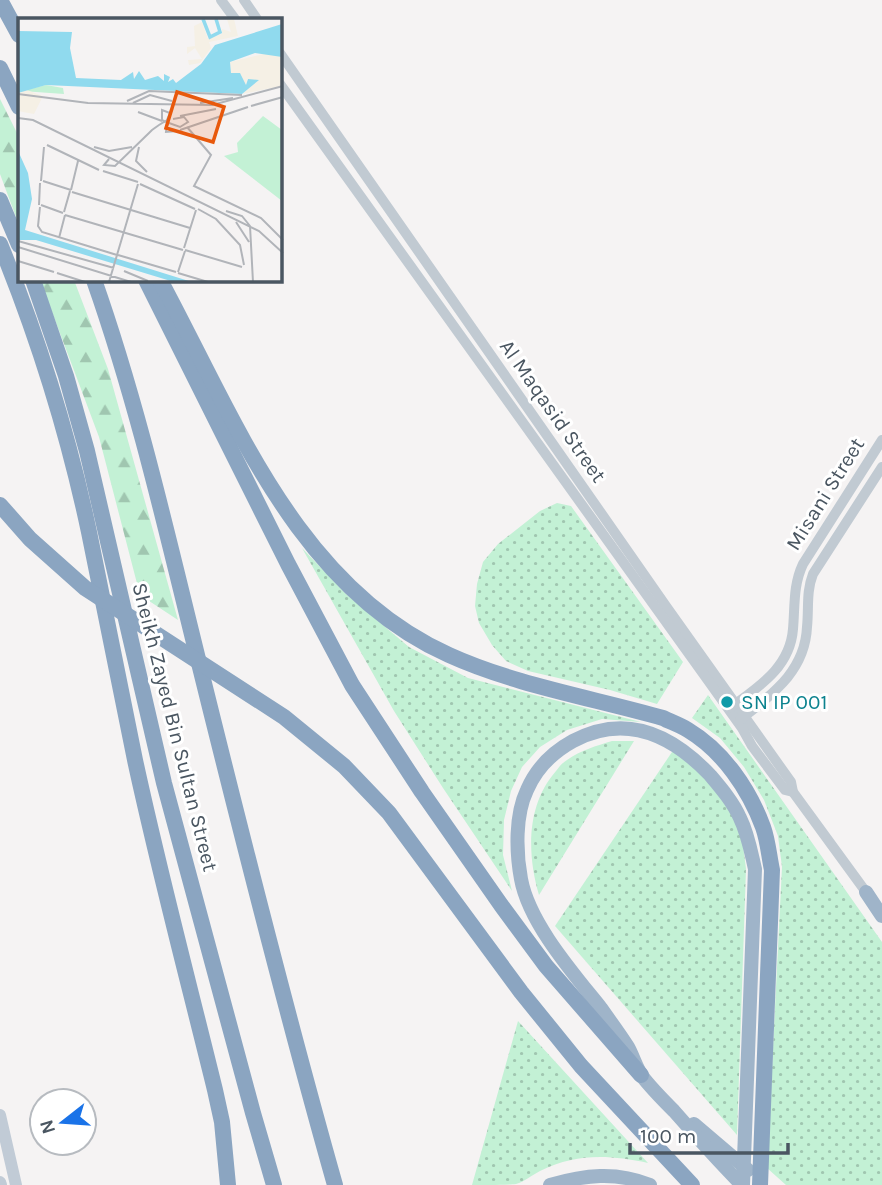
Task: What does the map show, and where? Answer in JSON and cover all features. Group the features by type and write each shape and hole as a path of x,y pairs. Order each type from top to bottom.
{"highway":[{"path":"0,0 18,33"},
{"path":"0,68 18,105"},
{"path":"0,200 18,243"},
{"path":"0,244 45,364 78,482 135,761 222,1122 228,1185"},
{"name":"Sheikh Zayed Bin Sultan Street","path":"34,282 66,376 87,450 164,783 274,1185"},
{"name":"Sheikh Zayed Bin Sultan Street","path":"95,282 141,430 245,849 335,1185"},
{"path":"147,282 288,564 352,685 422,792 547,966 674,1111 700,1128 743,1185"},
{"path":"161,282 253,457 285,511 321,558 365,602 405,632 449,655 487,670 663,718 689,730 730,767 748,793 764,829 772,870 762,1185"},
{"path":"0,505 30,540 85,588 284,717 344,766 389,813 522,992 581,1066 688,1180"},
{"path":"641,1074 629,1049 557,953 531,909 521,881 517,845 526,790 540,769 556,750 581,737 610,728 636,730 656,736 678,746 695,759 730,800 741,818 749,843 755,869 743,1185"},
{"path":"866,892 882,916"},
{"path":"722,1156 762,1185"},
{"path":"550,1185 575,1177 598,1175 641,1181 650,1185"}],"main road":[{"path":"0,1115 16,1185"}],"street":[{"path":"221,0 234,18"},
{"path":"244,0 256,18"},
{"name":"Al Maqasid Street","path":"282,55 741,719 752,746 783,788 793,792 866,892"},
{"name":"Al Maqasid Street","path":"282,87 663,609"},
{"name":"Misani Street","path":"732,707 773,674 786,656 793,629 795,585 803,564 882,440"},
{"name":"Misani Street","path":"741,719 781,686 795,668 807,636 808,592 813,574 882,467"}],"green space":[{"path":"0,99 18,135 18,222 0,174"},
{"path":"41,282 75,282 108,369 178,620 140,595 99,437"},
{"path":"557,503 571,506 683,662 657,704 528,671 506,661 492,645 479,623 475,606 483,562 498,544 540,511"},
{"path":"302,548 346,594 409,647 468,678 641,722 602,719 567,730 540,747 522,767 511,791 504,820 503,855 512,891 394,711"},
{"path":"708,695 882,942 882,1185 786,1185 767,1168 782,867 778,836 764,800 744,767 720,738 692,718"},
{"path":"612,741 634,741 539,895 532,863 532,830 534,814 546,784 564,762 583,751"},
{"path":"674,749 712,784 736,821 743,845 746,869 737,1135 555,926"},
{"path":"518,1021 648,1163 620,1158 580,1158 554,1165 516,1184 472,1185"}],"place":[{"name":"SN IP 001","path":"727,702"}]}
